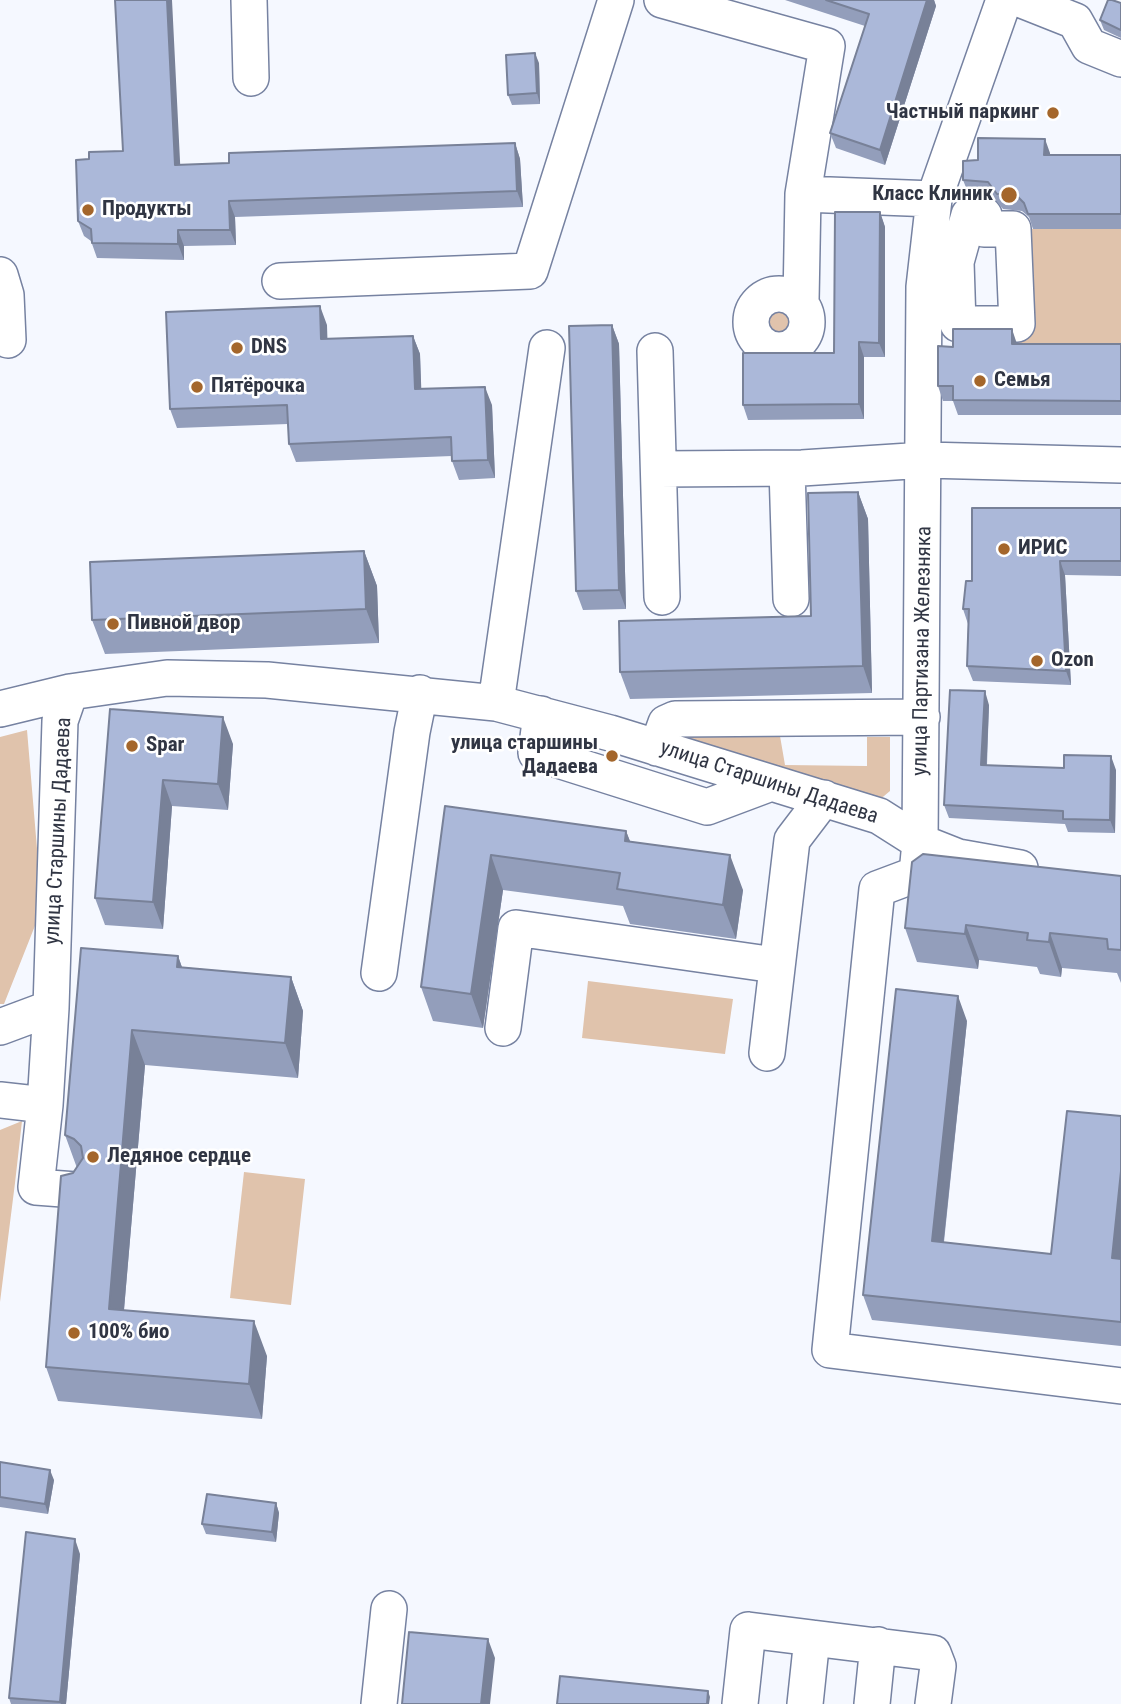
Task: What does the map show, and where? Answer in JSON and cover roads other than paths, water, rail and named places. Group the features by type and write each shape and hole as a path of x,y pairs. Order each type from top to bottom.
{"street":[{"path":"249,0 251,78"},
{"path":"280,281 530,271 616,0"},
{"path":"662,0 827,46 803,194 801,301"},
{"name":"улица Партизана Железняка","path":"1004,0 979,96 934,199 940,299 925,460 920,842 917,874 877,889 830,1350 1121,1386"},
{"path":"1022,0 1075,21 1088,46 1121,59"},
{"path":"803,194 934,199"},
{"path":"0,275 6,295 8,340"},
{"path":"496,703 547,348"},
{"path":"655,351 663,597"},
{"path":"659,469 787,468 925,460 1121,465"},
{"path":"787,468 791,599"},
{"name":"улица Старшины Дадаева","path":"76,1190 36,1187 45,1105 51,1008 60,721 70,692 167,678 267,680 420,693 496,703 541,713 879,816 920,842 958,857 1048,871"},
{"path":"0,709 70,692"},
{"path":"379,973 412,732 420,693"},
{"path":"541,713 536,753 707,807 771,783"},
{"path":"657,748 666,723 675,719 922,717"},
{"path":"766,1053 792,840 824,798"},
{"path":"503,1028 516,928 775,965"},
{"path":"0,1027 51,1008"},
{"path":"0,1100 45,1105"},
{"path":"379,1704 389,1609"},
{"path":"740,1704 748,1630 933,1653 938,1665 933,1704"},
{"path":"805,1704 812,1638"},
{"path":"872,1704 878,1645"}],"place":[{"name":"Частный паркинг","path":"1053,113"},
{"name":"Класс Клиник","path":"1009,195"},
{"name":"Продукты","path":"88,210"},
{"name":"DNS","path":"237,348"},
{"name":"Семья","path":"980,381"},
{"name":"Пятёрочка","path":"197,387"},
{"name":"ИРИС","path":"1004,549"},
{"name":"Пивной двор","path":"113,624"},
{"name":"Ozon","path":"1037,661"},
{"name":"Spar","path":"132,746"},
{"name":"улица старшины Дадаева","path":"612,756"},
{"name":"Ледяное сердце","path":"93,1157"},
{"name":"100% био","path":"74,1333"}]}
